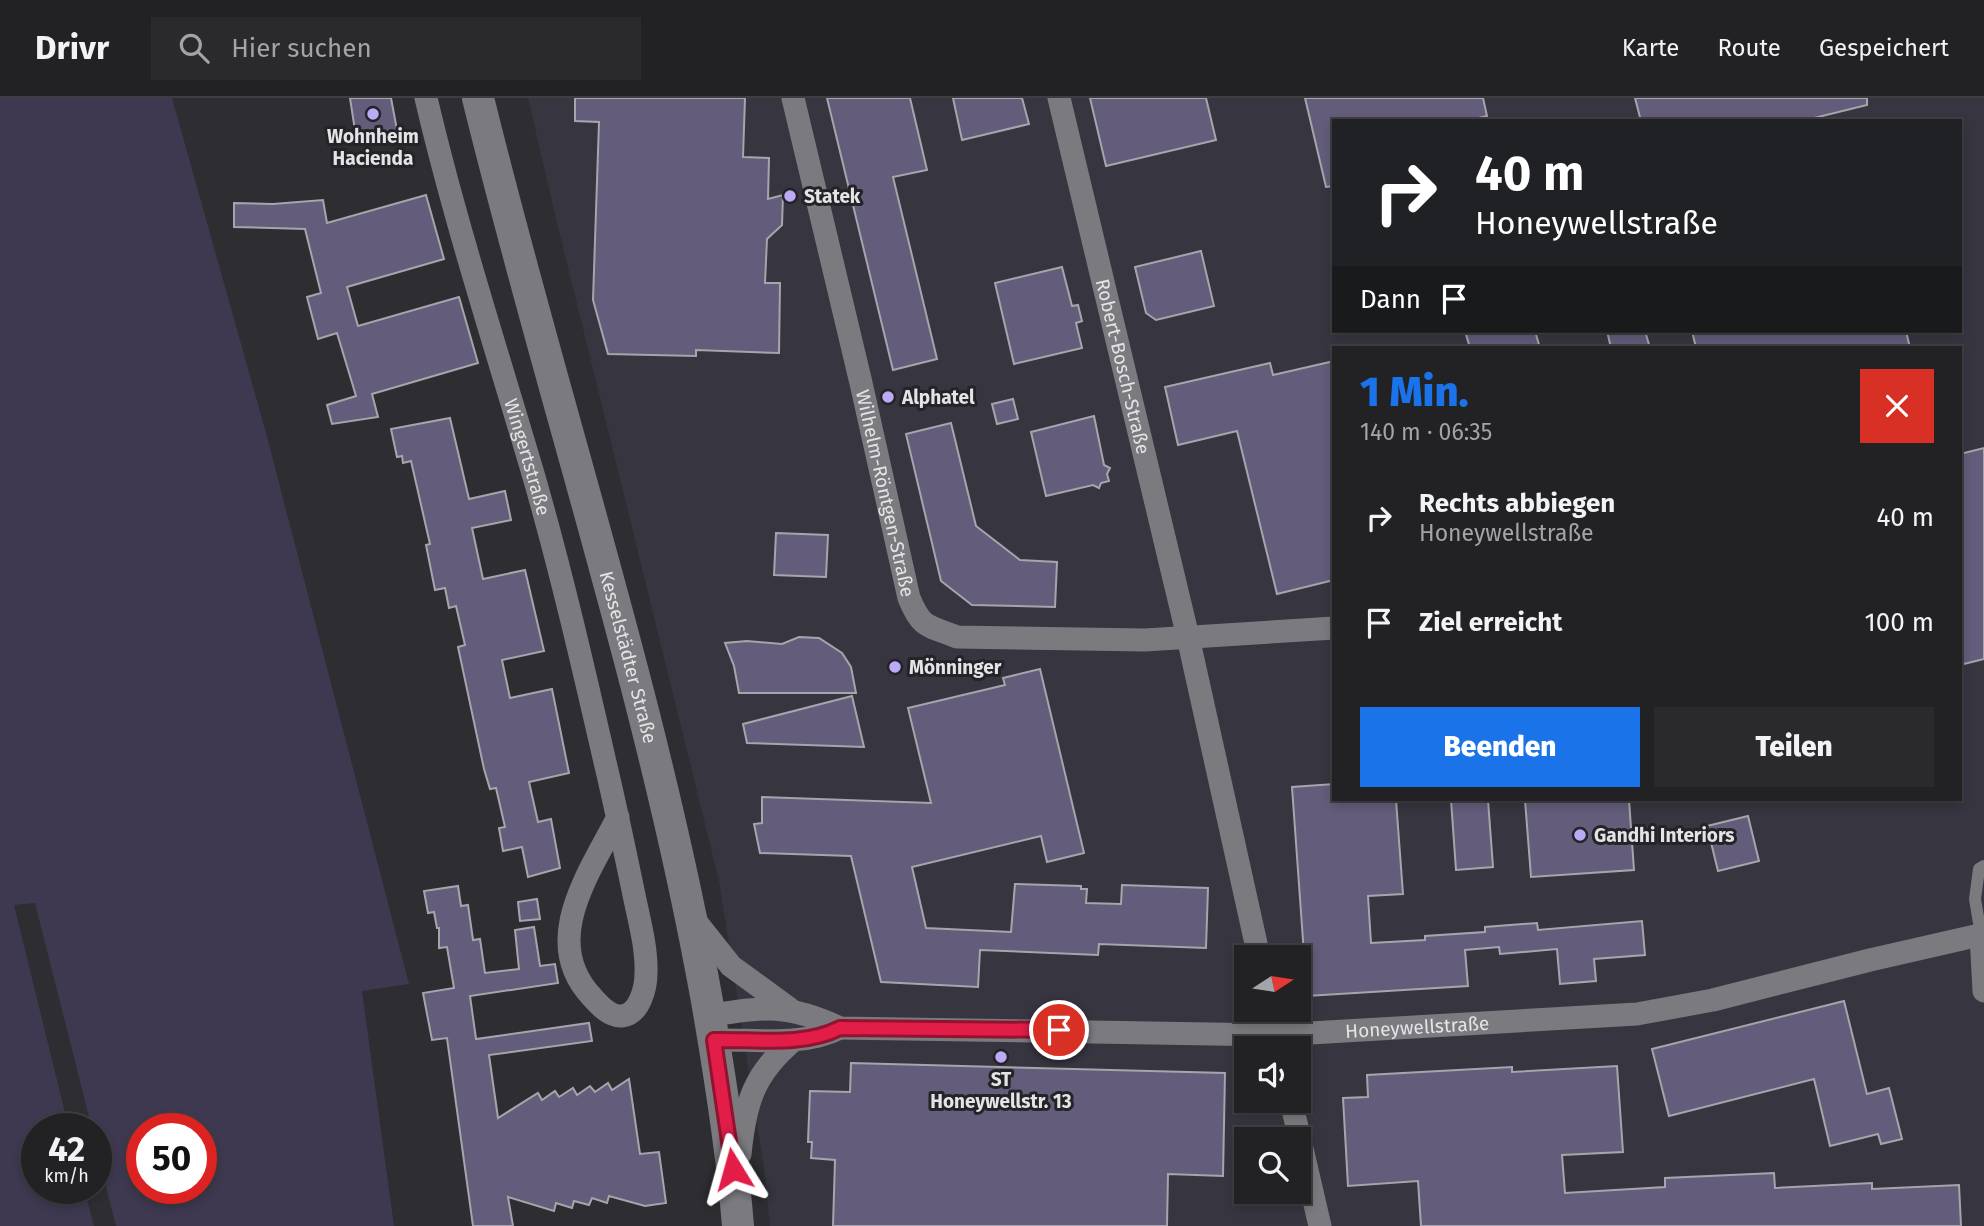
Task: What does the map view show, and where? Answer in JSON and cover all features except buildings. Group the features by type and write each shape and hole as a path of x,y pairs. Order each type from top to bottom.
{"main road":[{"name":"Kesselstädter Straße","path":"478,98 645,719 692,918 736,1192 738,1226"}],"street":[{"name":"Wingertstraße","path":"426,98 447,188 535,480 567,601 618,817 646,973 645,987 632,1012 618,1016 587,992 571,959 568,933 576,899 618,817"},
{"name":"Wilhelm-Röntgen-Straße","path":"793,98 909,598 918,619 957,637 1145,640 1188,637"},
{"name":"Robert-Bosch-Straße","path":"1059,98 1188,637 1256,945"},
{"path":"1188,637 1332,628"},
{"name":"Honeywellstraße","path":"692,918 732,966 790,1009"},
{"name":"Honeywellstraße","path":"1311,1038 1637,1014 1713,1000 1982,935"},
{"path":"1982,935 1984,990"},
{"name":"Honeywellstraße","path":"711,1028 740,1010 790,1009 815,1016 840,1028 1234,1040"},
{"name":"Honeywellstraße","path":"711,1028 794,1040 825,1036 840,1028"},
{"path":"736,1192 743,1121 758,1078 776,1055 794,1040"},
{"path":"1294,1113 1320,1226"}],"lane":[{"path":"1982,935 1975,899 1979,869 1984,866"}],"shaded area":[{"path":"0,98 172,98 266,433 409,984 362,991 394,1226 116,1226 110,1204 112,1113 88,1113 35,903 14,905 65,1113 21,1113 21,1204 88,1204 94,1226 0,1226"},
{"path":"528,98 1984,98 1984,1226 770,1226 764,1168 719,881"}],"place":[{"name":"Wohnheim Hacienda","path":"373,114"},
{"name":"Statek","path":"790,196"},
{"name":"Alphatel","path":"888,397"},
{"name":"Mönninger","path":"895,667"},
{"name":"Gandhi Interiors","path":"1580,835"},
{"name":"ST Honeywellstr. 13","path":"1001,1057"}],"route":[{"path":"733,1169 714,1040 794,1040 825,1036 840,1028 1059,1030"}]}
